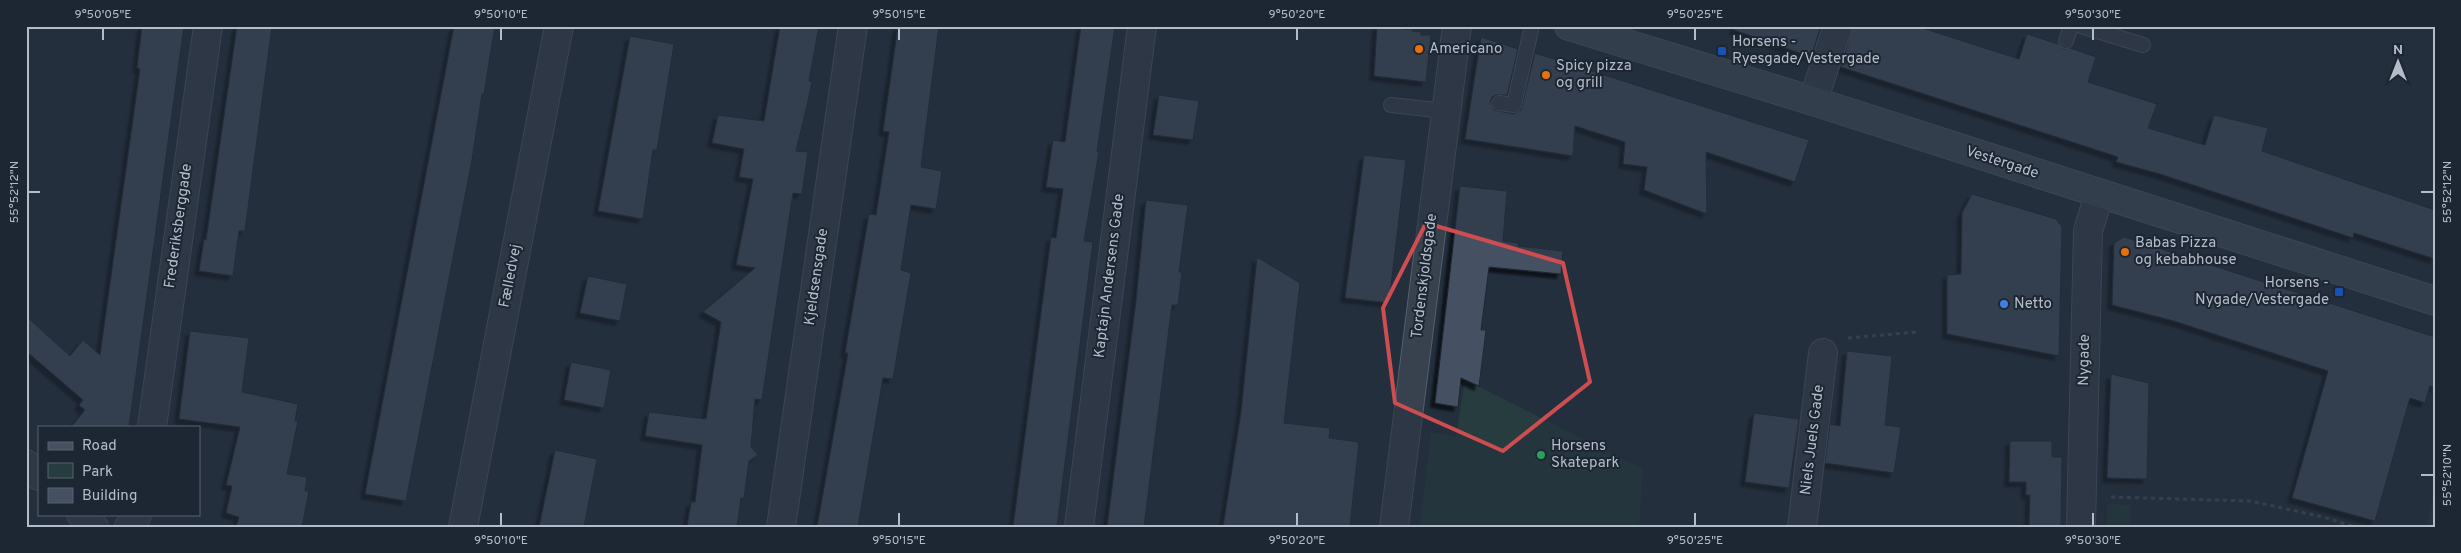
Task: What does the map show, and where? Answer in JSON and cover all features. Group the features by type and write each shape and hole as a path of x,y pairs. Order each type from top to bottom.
{"main road":[{"name":"Vestergade","path":"1569,26 1813,101 2099,195 2435,301"}],"street":[{"name":"Frederiksberggade","path":"152,426 208,26"},
{"name":"Fælledvej","path":"463,527 558,26"},
{"name":"Kjeldsensgade","path":"780,527 853,26"},
{"name":"Kaptajn Andersens Gade","path":"1079,527 1142,26"},
{"name":"Tordenskjoldsgade","path":"1394,527 1445,112 1458,26"},
{"path":"1813,101 1838,26"},
{"name":"Nygade","path":"2081,527 2088,231 2099,195"},
{"name":"Niels Juels Gade","path":"1802,527 1823,353"},
{"path":"26,464 38,475"},
{"path":"83,516 94,527"},
{"path":"129,527 136,516"}],"lane":[{"path":"1499,103 1514,105 1532,26"},
{"path":"2066,41 2071,26"},
{"path":"2081,26 2143,45"},
{"path":"1391,105 1445,112"}],"path":[{"path":"1823,353 1839,352 1846,339 1850,337 1917,332"},
{"path":"2082,496 2250,501 2323,517 2354,527"}],"highlighted area":[{"path":"1426,223 1563,263 1590,382 1503,451 1395,403 1383,308"}],"green space":[{"path":"1465,380 1643,469 1639,527 1420,527 1431,432 1456,437"},
{"path":"2435,489 2435,527 2426,527"},
{"path":"2107,504 2131,505 2130,527 2107,527"}],"building":[{"path":"142,26 184,26 129,426 72,426 85,410 79,405 83,400 26,351 26,316 70,356 83,340 100,355 140,69 137,68"},
{"path":"237,26 272,26 245,231 239,231 233,276 199,271 204,239 206,240"},
{"path":"454,26 495,26 472,160 406,501 365,494"},
{"path":"780,26 819,26 809,81 812,82 796,151 808,152 802,194 793,193 762,400 755,399 751,447 758,455 749,461 744,498 741,498 737,527 687,527 691,502 695,502 702,445 645,436 649,412 706,419 721,322 703,312 755,268 736,265 753,179 739,177 744,149 712,143 718,115 764,121"},
{"path":"898,26 939,26 921,167 942,171 936,209 911,205 901,270 911,273 893,379 883,378 858,527 817,527 848,353 845,353 869,214 876,215 889,132 883,131"},
{"path":"1081,26 1115,26 1097,152 1099,152 1084,241 1093,242 1057,527 1013,527 1051,237 1056,238 1063,189 1046,187 1053,140 1065,142"},
{"path":"1377,26 1402,26 1402,29 1412,29 1412,31 1421,32 1421,35 1431,35 1426,82 1374,76"},
{"path":"1734,26 1821,26 1811,57 1734,30"},
{"path":"1853,26 1916,26 2019,59 2027,34 2058,44 2064,49 2070,48 2096,57 2088,82 2157,104 2148,128 2205,145 2214,115 2268,128 2262,151 2435,210 2435,259 2354,233 2353,238 2160,174 2116,162 2118,157 1841,67"},
{"path":"630,36 674,44 657,150 653,150 643,219 598,211"},
{"path":"1481,37 1518,49 1507,95 1496,95 1492,97 1490,102 1494,110 1513,114 1521,110 1535,53 1809,140 1795,182 1706,152 1707,214 1644,190 1647,167 1623,164 1625,142 1575,126 1573,156 1465,139"},
{"path":"1159,95 1199,101 1193,140 1153,135"},
{"path":"1364,155 1406,160 1389,303 1345,298"},
{"path":"1460,186 1507,191 1503,241 1518,243 1518,246 1563,251 1561,274 1489,267 1481,330 1486,330 1479,386 1461,378 1458,407 1435,403"},
{"name":"Netto","path":"1972,194 2056,219 2062,227 2059,356 1947,334 1947,275 1961,274 1962,213"},
{"path":"1146,200 1188,205 1179,272 1182,272 1178,305 1172,305 1144,527 1107,527 1136,301"},
{"path":"2124,237 2435,337 2435,387 2430,386 2425,403 2410,398 2375,521 2292,498 2328,371 2174,321 2112,305 2114,243"},
{"path":"1257,257 1300,283 1284,423 1330,428 1329,438 1359,442 1350,527 1223,527 1241,412"},
{"path":"588,276 627,284 620,321 580,313"},
{"path":"190,331 249,338 242,392 298,404 295,421 298,421 287,474 307,477 305,491 309,491 302,527 236,527 239,517 226,513 232,486 226,485 240,427 179,419"},
{"path":"1847,351 1892,356 1885,425 1901,427 1894,473 1825,463 1830,424 1840,426"},
{"path":"571,362 611,370 604,408 564,400"},
{"path":"2111,374 2149,383 2147,479 2107,478"},
{"path":"1754,413 1799,419 1789,488 1745,482"},
{"path":"2010,441 2052,441 2052,457 2062,457 2061,527 2029,527 2030,495 2026,495 2026,482 2009,482"},
{"path":"555,450 597,459 584,527 539,527"}],"place":[{"name":"Americano","path":"1419,49"},
{"name":"Horsens - Ryesgade/Vestergade","path":"1722,51"},
{"name":"Spicy pizza og grill","path":"1546,75"},
{"name":"Babas Pizza og kebabhouse","path":"2125,252"},
{"name":"Horsens - Nygade/Vestergade","path":"2339,292"},
{"name":"Netto","path":"2004,304"},
{"name":"Horsens Skatepark","path":"1541,455"}]}
